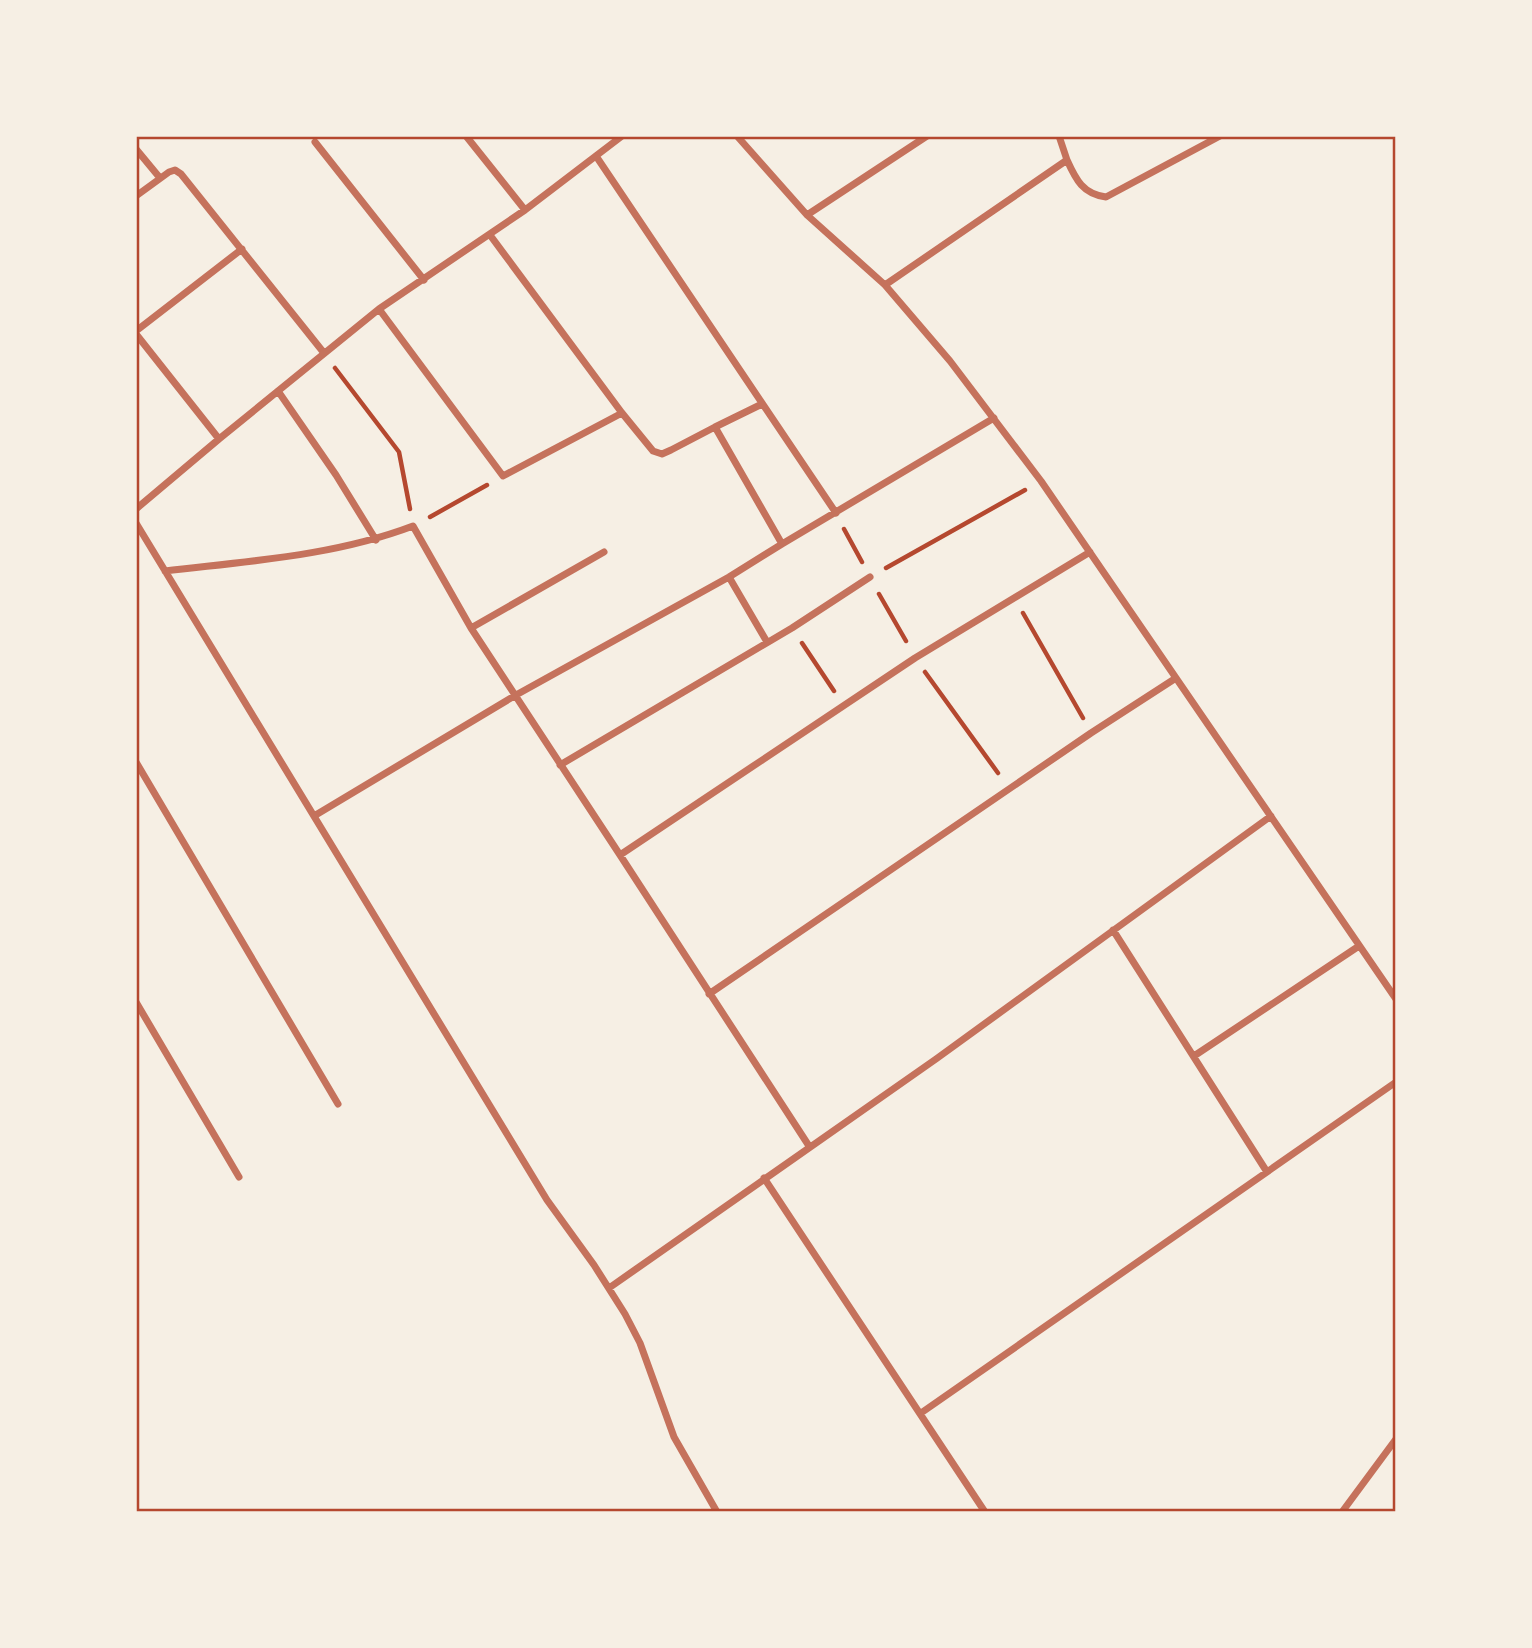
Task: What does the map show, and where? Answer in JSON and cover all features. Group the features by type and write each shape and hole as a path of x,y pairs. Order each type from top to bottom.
{"street":[{"path":"466,136 525,210"},
{"path":"136,509 379,309 525,210 622,136"},
{"path":"737,136 807,215 885,285 943,352 994,418 1041,481 1395,999"},
{"path":"807,215 927,136"},
{"path":"1059,136 1076,180 1094,196 1106,197 1220,136"},
{"path":"315,142 424,279"},
{"path":"136,149 160,178"},
{"path":"596,156 836,513"},
{"path":"885,285 1067,160"},
{"path":"136,195 175,170 181,174 324,353"},
{"path":"489,234 653,451 663,454 762,404"},
{"path":"219,439 136,333 242,249"},
{"path":"379,309 503,476 622,413"},
{"path":"278,391 336,475 376,540"},
{"path":"314,816 516,695 729,577 994,418"},
{"path":"715,427 782,544"},
{"path":"136,523 547,1200 609,1288 640,1343 674,1437 717,1511"},
{"path":"165,571 319,552 376,540 413,526 471,628 809,1146"},
{"path":"471,628 604,552"},
{"path":"620,855 915,658 1090,552"},
{"path":"729,577 767,642"},
{"path":"560,765 792,628 870,577"},
{"path":"709,994 1176,678"},
{"path":"136,762 338,1104"},
{"path":"609,1288 936,1059 1271,817"},
{"path":"1113,930 1267,1172"},
{"path":"1194,1056 1359,946"},
{"path":"136,1002 239,1177"},
{"path":"921,1413 1395,1083"},
{"path":"764,1178 985,1511"},
{"path":"1342,1511 1395,1439"}],"path":[{"path":"324,353 399,452 413,526 503,476"},
{"path":"870,577 1041,481"},
{"path":"836,513 915,658 1010,789"},
{"path":"1014,597 1091,733"},
{"path":"792,628 844,705"}]}
